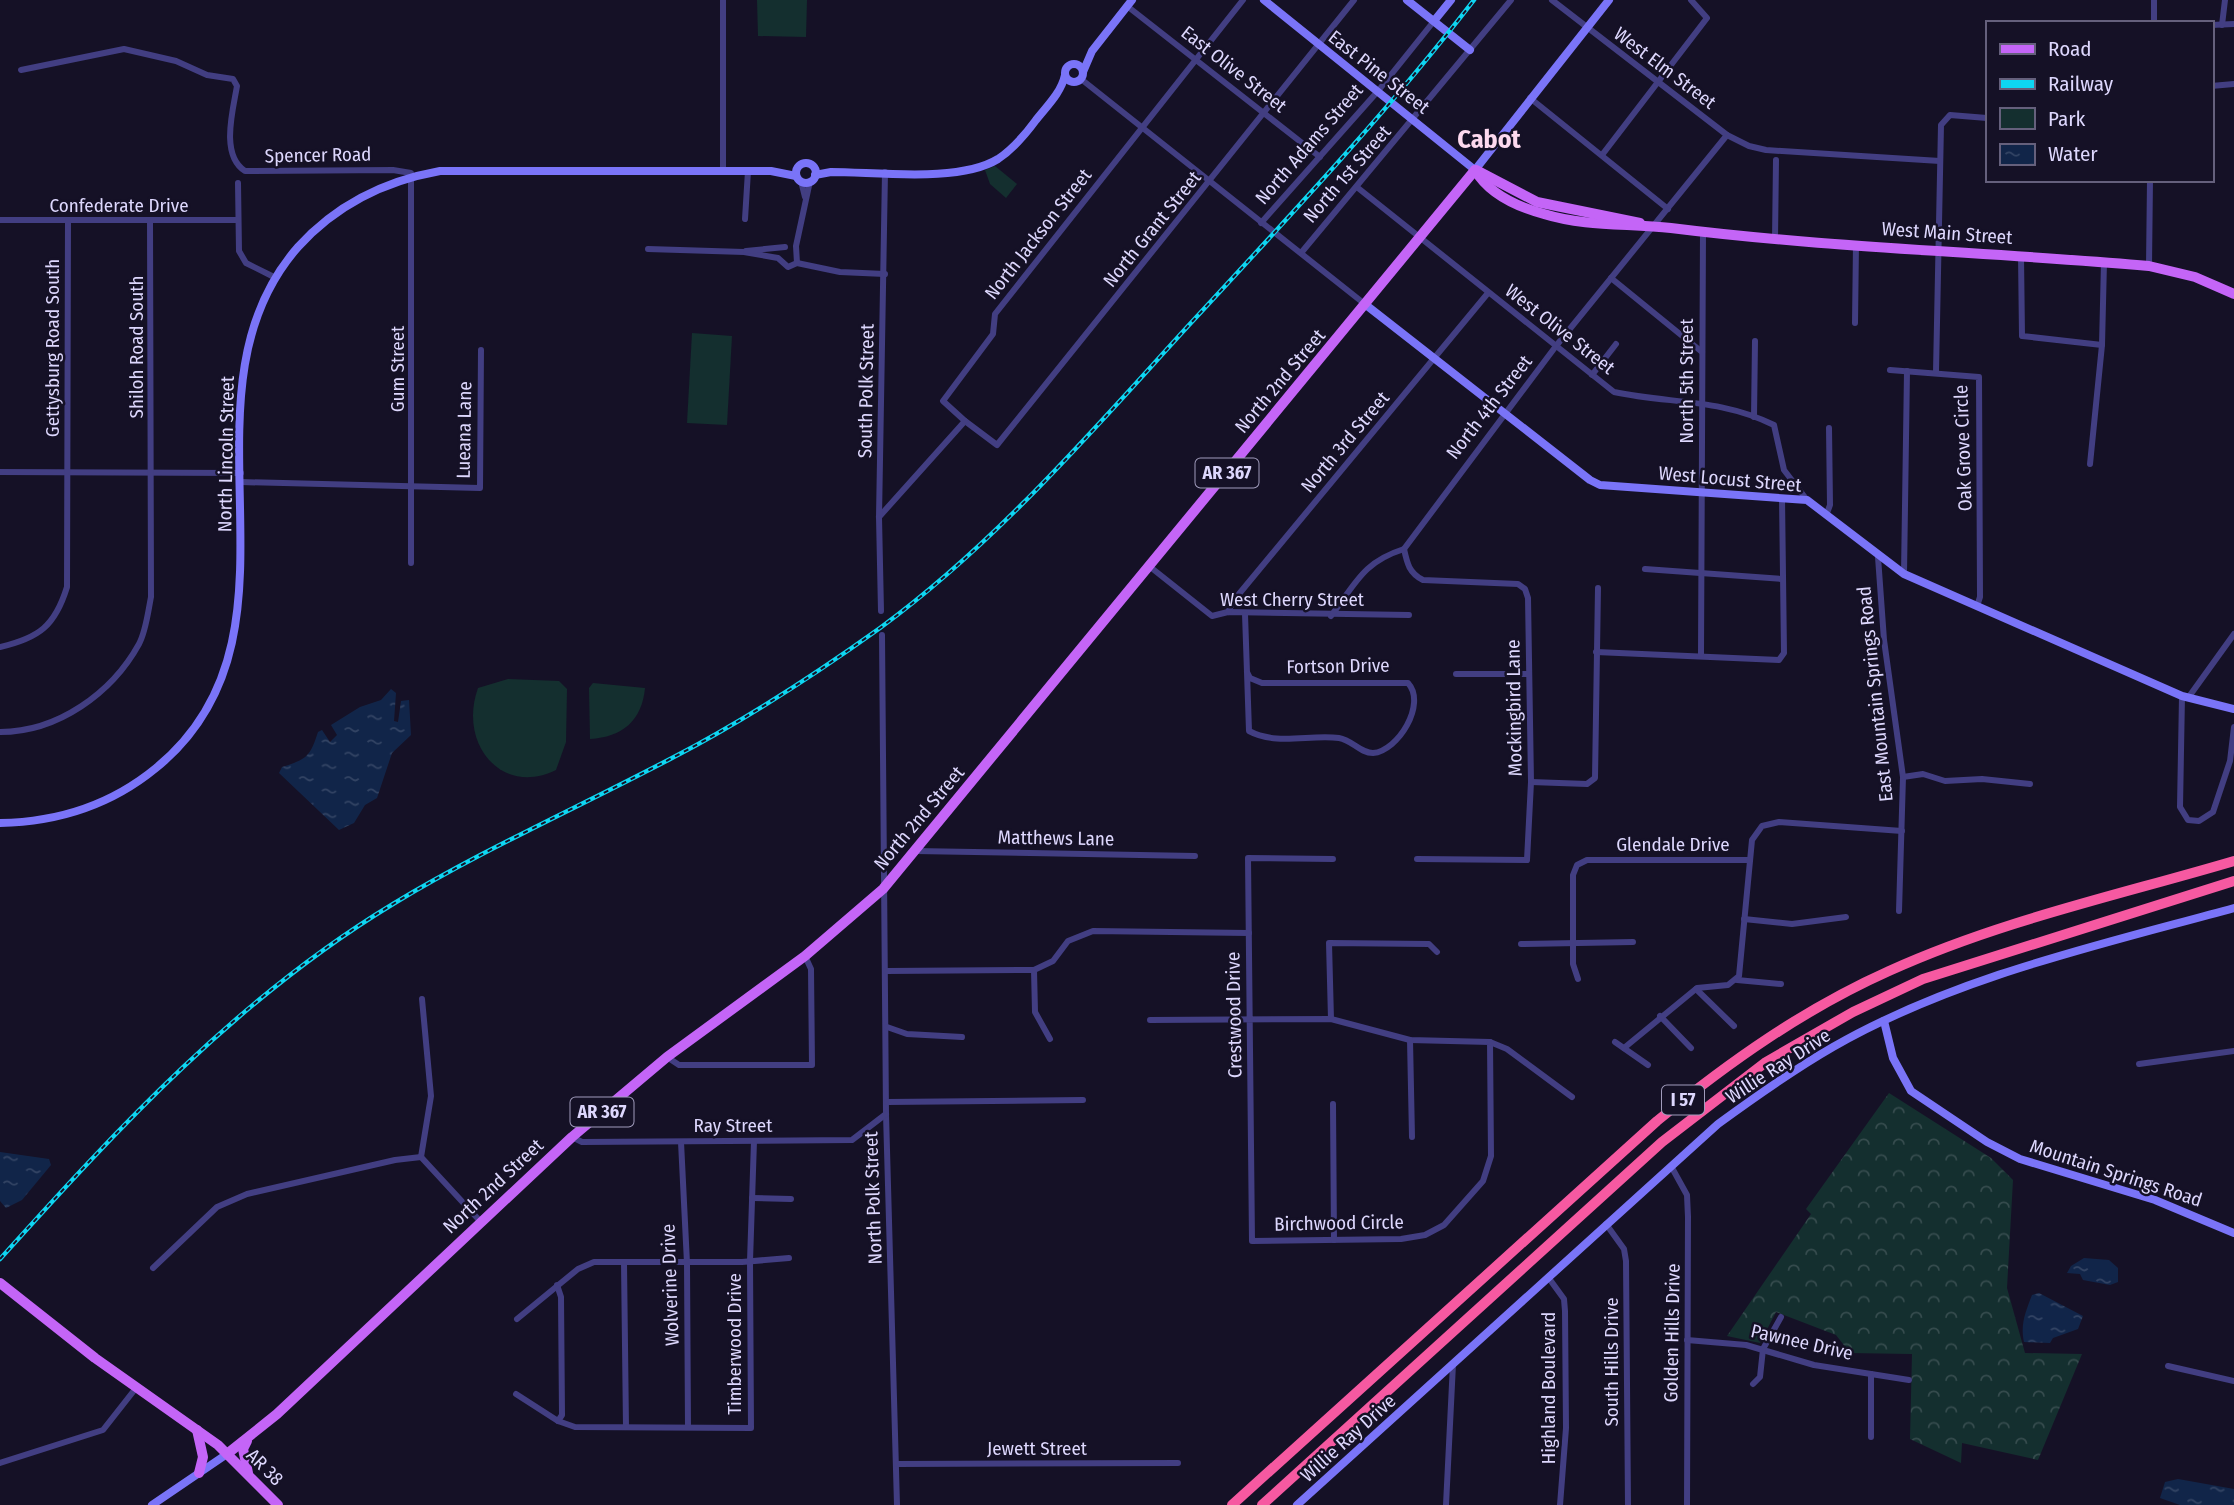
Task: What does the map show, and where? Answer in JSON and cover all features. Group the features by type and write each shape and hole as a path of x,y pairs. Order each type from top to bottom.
{"highway":[{"name":"I 57","path":"1232,1505 1657,1121 1721,1069 1770,1035 1888,971 1937,951 1986,933 2234,861"},
{"name":"I 57","path":"1262,1505 1662,1142 1766,1062 1853,1012 1923,979 2234,881"}],"main road":[{"name":"West Main Street","path":"1475,170 1537,202 1654,226 1775,239 2149,266 2182,273 2234,294"},
{"name":"North 2nd Street","path":"227,1454 248,1438 572,1137 667,1057 805,956 883,889 1421,239 1475,170"},
{"name":"AR 38","path":"0,1283 136,1388 197,1430 227,1454 278,1505"},
{"path":"197,1430 203,1457 200,1473"},
{"path":"248,1438 243,1450 249,1477"}],"street":[{"path":"723,0 723,171"},
{"name":"North Jackson Street","path":"965,421 943,401 993,334 995,314 1244,0"},
{"name":"East Pine Street","path":"1264,0 1475,170"},
{"name":"North Grant Street","path":"965,421 998,445 1354,0"},
{"path":"1407,0 1470,50"},
{"path":"1434,21 1451,0"},
{"name":"North 1st Street","path":"1301,253 1415,120 1511,0"},
{"name":"West Elm Street","path":"1552,0 1724,137 1766,150 1940,162"},
{"name":"AR 367","path":"1530,98 1609,0"},
{"path":"1602,155 1707,18 1691,0"},
{"path":"2154,0 2154,21"},
{"path":"2222,24 2225,0"},
{"name":"North Lincoln Street","path":"1056,95 1080,78 1092,51 1130,3"},
{"name":"East Olive Street","path":"1130,3 1320,157"},
{"name":"North Adams Street","path":"1261,222 1378,90 1434,21"},
{"path":"2213,25 2234,24"},
{"name":"Spencer Road","path":"21,70 124,49 152,55 207,75 233,79 236,83 231,136 234,158 245,171 405,170 413,176"},
{"name":"North Lincoln Street","path":"0,823 66,815 122,792 170,757 200,720 220,683 233,644 239,604 240,383 246,345 258,308 274,276 307,237 337,212 365,195 413,176 468,170 771,171 806,176 831,172 958,172 990,163 1019,141 1056,95 1066,68 1092,51"},
{"path":"1065,75 1068,80 1080,78 1080,66 1073,64"},
{"name":"West Locust Street","path":"1080,78 1578,474 1600,485 1807,500 1827,513 1878,557 1904,574 2185,697 2234,709"},
{"path":"2213,86 2234,84"},
{"path":"1530,98 1668,209"},
{"name":"North 2nd Street","path":"1475,170 1530,98"},
{"path":"1936,372 1941,125 1950,115 1986,118"},
{"name":"North 4th Street","path":"1404,549 1556,346 1724,137"},
{"path":"1775,239 1776,159"},
{"path":"745,219 748,171"},
{"name":"South Polk Street","path":"881,611 879,517 885,172"},
{"name":"Gum Street","path":"411,563 413,176"},
{"path":"649,249 744,252 778,258 785,266 797,256 806,176"},
{"path":"2149,266 2150,182"},
{"path":"238,183 239,251 246,263 274,276"},
{"name":"West Olive Street","path":"1358,188 1614,392 1640,398 1702,402 1774,425 1784,470 1807,500"},
{"name":"Confederate Drive","path":"0,220 238,220"},
{"name":"Gettysburg Road South","path":"0,647 21,642 42,631 60,609 66,587 68,221"},
{"name":"Shiloh Road South","path":"0,732 38,727 95,698 119,674 140,642 151,597 150,221"},
{"name":"North 5th Street","path":"1701,655 1703,232"},
{"path":"778,258 798,235"},
{"path":"1856,244 1856,323"},
{"path":"744,252 786,247 815,266 840,272 885,274"},
{"path":"2021,256 2022,336 2102,345"},
{"path":"2090,464 2102,345 2104,262"},
{"path":"1611,278 1702,352"},
{"name":"North 3rd Street","path":"1228,612 1248,582 1488,293"},
{"path":"1754,417 1755,341"},
{"path":"1592,375 1616,344"},
{"name":"Lueana Lane","path":"412,486 480,488 481,350"},
{"name":"Oak Grove Circle","path":"1890,370 1975,374 1980,382 1980,597 1977,606"},
{"path":"1904,574 1907,371"},
{"path":"879,517 965,421"},
{"path":"1827,513 1830,505 1829,428"},
{"path":"0,472 152,473 412,486"},
{"path":"1596,652 1779,660 1784,653 1782,498"},
{"path":"1331,616 1370,564 1380,556 1404,549"},
{"name":"Mockingbird Lane","path":"1404,549 1414,576 1423,580 1518,584 1525,589 1528,597 1531,782 1527,860 1417,859"},
{"name":"East Mountain Springs Road","path":"1878,557 1884,640 1903,777 1899,911"},
{"name":"West Cherry Street","path":"1149,566 1212,616 1228,612 1331,616 1409,615"},
{"path":"1645,569 1782,579"},
{"path":"1531,782 1594,786 1597,752 1598,588"},
{"name":"Fortson Drive","path":"1245,614 1247,723 1249,731 1256,735 1294,740 1339,738 1371,753 1382,751 1391,744 1414,712 1413,688 1408,682 1399,681 1262,683 1252,687 1247,694"},
{"path":"2234,634 2185,697 2180,807 2188,820 2199,821 2213,812 2230,761 2234,727"},
{"path":"881,635 883,889"},
{"name":"Fortson Drive","path":"1247,672 1250,678 1262,683"},
{"path":"1456,674 1529,674"},
{"path":"1903,777 1923,774 1945,781 1990,779 2030,783"},
{"name":"Glendale Drive","path":"1578,979 1573,964 1573,875 1577,864 1587,860 1750,860 1752,840 1768,823 1902,831"},
{"name":"Matthews Lane","path":"915,851 1195,856"},
{"path":"1249,933 1248,858 1333,859"},
{"path":"1737,980 1741,971 1750,860"},
{"name":"North Polk Street","path":"883,889 887,971 886,1114 897,1505"},
{"name":"Willie Ray Drive","path":"1297,1505 1718,1124 1778,1081 1834,1046 1884,1021 1988,979 2234,908"},
{"path":"1744,919 1792,923 1846,917"},
{"name":"Crestwood Drive","path":"1034,970 1053,961 1068,941 1093,931 1249,933 1252,1241"},
{"path":"1521,944 1633,942"},
{"path":"1331,1018 1329,943 1429,944 1437,952"},
{"path":"667,1057 679,1065 812,1065 811,969 805,956"},
{"path":"887,971 1034,970 1035,1012 1050,1039"},
{"path":"1624,1048 1696,989 1728,985 1737,980 1781,984"},
{"path":"1696,989 1734,1027"},
{"path":"421,1157 431,1096 422,999"},
{"path":"1660,1016 1690,1048"},
{"path":"1150,1020 1331,1018 1410,1040 1490,1042 1507,1049 1572,1097"},
{"name":"Mountain Springs Road","path":"1884,1021 1893,1058 1911,1091 1987,1142 2020,1159 2155,1200 2234,1233"},
{"path":"887,1027 907,1034 962,1037"},
{"path":"1410,1040 1412,1137"},
{"name":"Birchwood Circle","path":"1252,1241 1401,1239 1425,1235 1444,1225 1483,1181 1491,1156 1490,1042"},
{"path":"1615,1042 1648,1065"},
{"path":"2139,1064 2234,1051"},
{"path":"887,1102 1083,1100"},
{"path":"1333,1104 1334,1240"},
{"name":"Ray Street","path":"572,1137 582,1142 852,1140 886,1114"},
{"name":"Timberwood Drive","path":"516,1394 558,1421 575,1427 751,1428 750,1261 754,1141"},
{"name":"Wolverine Drive","path":"681,1142 687,1263 688,1427"},
{"path":"153,1268 217,1207 247,1194 395,1160 421,1157"},
{"path":"421,1157 480,1221"},
{"name":"Golden Hills Drive","path":"1671,1166 1687,1195 1687,1505"},
{"path":"752,1198 791,1199"},
{"name":"South Hills Drive","path":"1606,1224 1624,1249 1626,1261 1628,1505"},
{"path":"517,1319 578,1269 594,1262 687,1263 789,1258"},
{"path":"624,1263 625,1427"},
{"name":"Highland Boulevard","path":"1548,1277 1563,1299 1565,1311 1566,1428 1560,1505"},
{"path":"557,1285 562,1310 562,1415 558,1421"},
{"path":"1753,1384 1760,1377 1763,1349 1782,1317"},
{"name":"Pawnee Drive","path":"1687,1340 1746,1345 1814,1365 1909,1380"},
{"path":"1446,1505 1453,1364"},
{"path":"2168,1366 2234,1381"},
{"path":"1871,1374 1871,1437"},
{"path":"0,1463 103,1430 136,1388"},
{"name":"AR 367","path":"152,1505 227,1454"},
{"name":"Jewett Street","path":"897,1464 1178,1463"}],"green space":[{"path":"757,0 807,0 806,37 758,36"},
{"path":"995,166 1017,184 1006,198 990,184 985,170"},
{"path":"692,333 732,336 727,425 687,423"},
{"path":"508,679 559,681 567,689 566,742 556,770 536,776 518,776 502,770 489,760 479,745 474,728 473,708 478,688"},
{"path":"593,683 645,688 640,710 628,725 612,735 590,739 589,688"},
{"path":"1889,1093 1991,1158 2013,1180 2007,1288 2025,1353 2082,1354 2038,1460 1962,1443 1961,1463 1910,1439 1912,1354 1850,1353 1836,1335 1776,1312 1760,1343 1727,1336 1811,1214 1806,1209"}],"water":[{"path":"391,689 396,693 394,721 398,722 401,701 409,700 411,735 392,753 377,798 365,805 354,823 339,830 279,773 282,767 306,756 313,747 318,732 322,730 330,742 337,735 331,725 360,707 381,700"},
{"path":"0,1152 49,1159 51,1165 22,1200 6,1208 0,1201"},
{"path":"2084,1258 2109,1260 2118,1268 2118,1282 2110,1285 2083,1280 2080,1274 2067,1273 2071,1266"},
{"path":"2039,1293 2083,1316 2078,1329 2053,1338 2050,1343 2024,1342 2023,1323 2026,1312 2032,1295"},
{"path":"2178,1479 2234,1489 2234,1505 2180,1505 2160,1498 2165,1482"}],"railway":[{"path":"0,1259 136,1113 232,1022 283,980 393,904 461,865 637,776 778,697 880,628 964,560 1079,445 1335,166 1474,0"}],"district":[{"name":"Cabot","path":"1489,139"}]}
